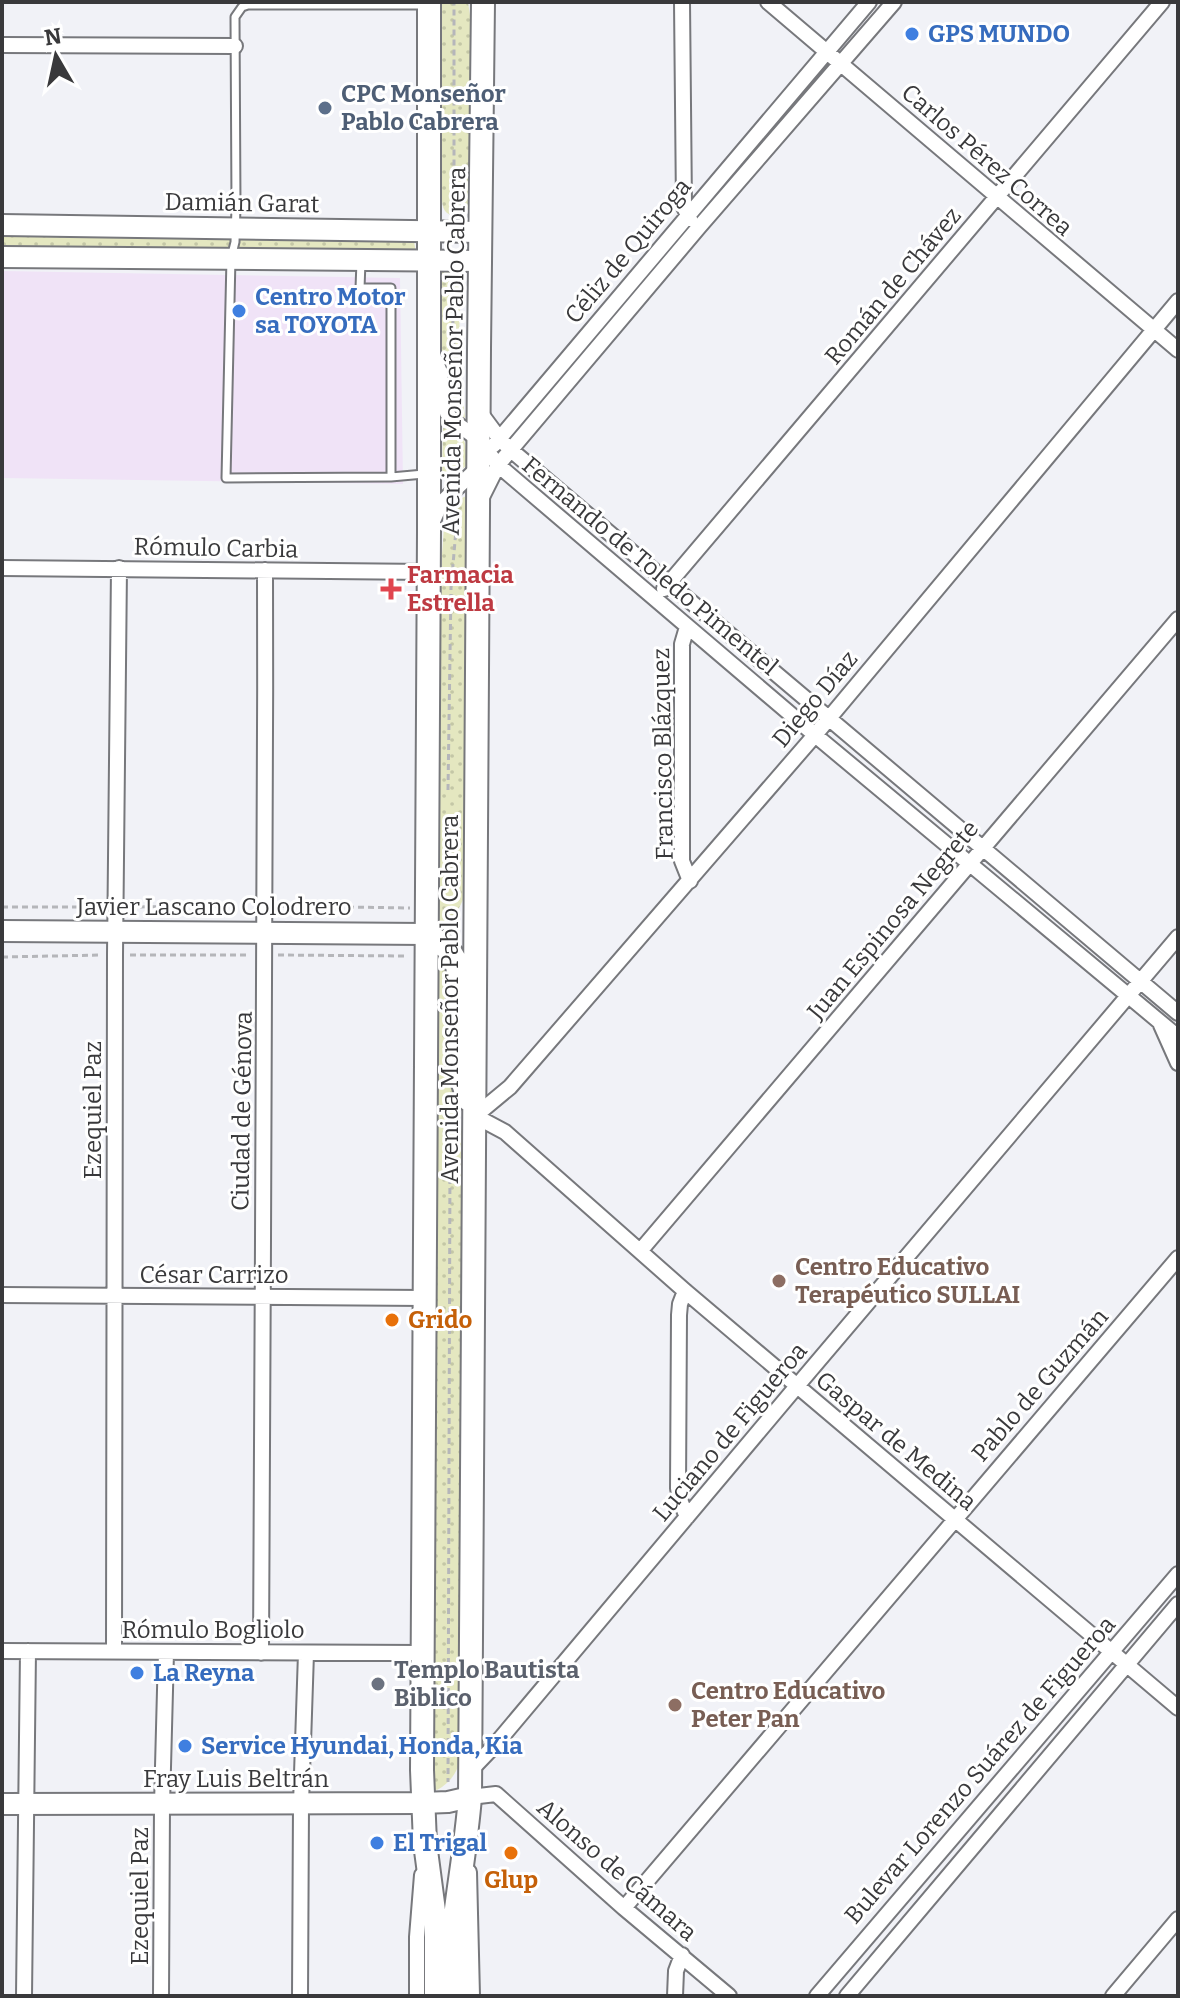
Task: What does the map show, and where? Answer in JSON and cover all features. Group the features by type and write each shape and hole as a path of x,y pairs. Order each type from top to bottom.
{"main road":[{"name":"Avenida Monseñor Pablo Cabrera","path":"455,1996 454,1937 468,1831 471,1770 479,503 489,453 479,411 483,2"},
{"name":"Avenida Monseñor Pablo Cabrera","path":"429,4 439,260 429,347 422,1803 436,1926 436,1996"},
{"name":"Damián Garat","path":"2,225 481,232"},
{"path":"2,257 481,261"},
{"path":"427,934 443,933 462,926 471,915 476,899"},
{"name":"Javier Lascano Colodrero","path":"2,931 427,934"},
{"path":"427,934 447,947 457,959 458,1070 475,1116"},
{"name":"Fray Luis Beltrán","path":"2,1804 422,1803 470,1797"}],"street":[{"path":"682,2 684,200 687,216 699,227"},
{"name":"Carlos Pérez Correa","path":"768,2 1178,350"},
{"name":"Céliz de Quiroga","path":"429,532 441,503 489,453 869,2"},
{"name":"Céliz de Quiroga","path":"511,450 894,2"},
{"name":"Román de Chávez","path":"655,598 1162,2"},
{"path":"2,45 235,46"},
{"name":"Diego Díaz","path":"475,1116 510,1087 690,881 1178,301"},
{"name":"Fernando de Toledo Pimentel","path":"429,347 440,372 443,397 452,420 687,627 1178,1037"},
{"name":"Fernando de Toledo Pimentel","path":"489,453 511,450 1178,1013"},
{"name":"Rómulo Carbia","path":"2,568 429,572"},
{"name":"Ezequiel Paz","path":"114,1652 115,907 119,568"},
{"name":"Ciudad de Génova","path":"261,1653 266,955 265,570"},
{"name":"Juan Espinosa Negrete","path":"641,1250 1178,619"},
{"name":"Francisco Blázquez","path":"687,627 682,644 682,861 690,881"},
{"name":"Luciano de Figueroa","path":"471,1770 1178,937"},
{"path":"1160,1021 1178,1063"},
{"name":"Gaspar de Medina","path":"475,1116 505,1132 685,1291 1178,1708"},
{"name":"Pablo de Guzmán","path":"624,1908 1178,1258"},
{"path":"685,1291 679,1315 678,1488 687,1517"},
{"name":"César Carrizo","path":"2,1295 425,1298"},
{"name":"Bulevar Lorenzo Suárez de Figueroa","path":"817,1996 1178,1574"},
{"name":"Bulevar Lorenzo Suárez de Figueroa","path":"847,1996 1178,1604"},
{"name":"Rómulo Bogliolo","path":"2,1651 423,1653"},
{"path":"24,1996 28,1651"},
{"name":"Ezequiel Paz","path":"161,1996 166,1652"},
{"path":"300,1996 306,1653"},
{"name":"Alonso de Cámara","path":"470,1797 496,1794 729,1996"},
{"path":"468,1831 472,1996"},
{"name":"Avenida Monseñor Pablo Cabrera","path":"417,1996 417,1937 425,1843"},
{"path":"1113,1996 1178,1919"},
{"path":"675,1996 676,1971 682,1955"}],"lane":[{"path":"429,4 242,7 237,12 235,242 231,258 226,478 391,477 429,473"},
{"path":"361,259 360,288 391,288 391,477"}],"path":[{"path":"438,232 454,207 454,2"},
{"path":"395,98 504,100"},
{"path":"439,260 456,374"},
{"path":"448,793 451,588 457,489"},
{"path":"2,907 427,908"},
{"path":"2,957 409,956 425,969"},
{"path":"447,1096 450,1156 448,1802"}],"shaded area":[{"path":"2,271 400,278 403,484 2,478"}],"green space":[{"path":"442,2 468,2 472,29 469,208 458,216 446,212 442,201"},
{"path":"2,232 408,241 414,242 416,252 2,252"},
{"path":"442,267 455,269 460,278 459,366 465,418 449,403 441,348"},
{"path":"443,428 462,436 466,452 466,466 447,481 442,475"},
{"path":"466,496 465,895 453,917 441,925 435,923 434,917 442,554 448,513"},
{"path":"439,964 450,976 450,1071 463,1136 462,1753 454,1774 437,1790 432,1788"}],"place":[{"name":"GPS MUNDO","path":"912,34"},
{"name":"CPC Monseñor Pablo Cabrera","path":"325,108"},
{"name":"Centro Motor sa TOYOTA","path":"239,311"},
{"name":"Farmacia Estrella","path":"391,589"},
{"name":"Centro Educativo Terapéutico SULLAI","path":"779,1281"},
{"name":"Grido","path":"392,1320"},
{"name":"La Reyna","path":"137,1673"},
{"name":"Templo Bautista Biblico","path":"378,1684"},
{"name":"Centro Educativo Peter Pan","path":"675,1705"},
{"name":"Service Hyundai, Honda, Kia","path":"185,1746"},
{"name":"El Trigal","path":"377,1843"},
{"name":"Glup","path":"511,1853"}]}
